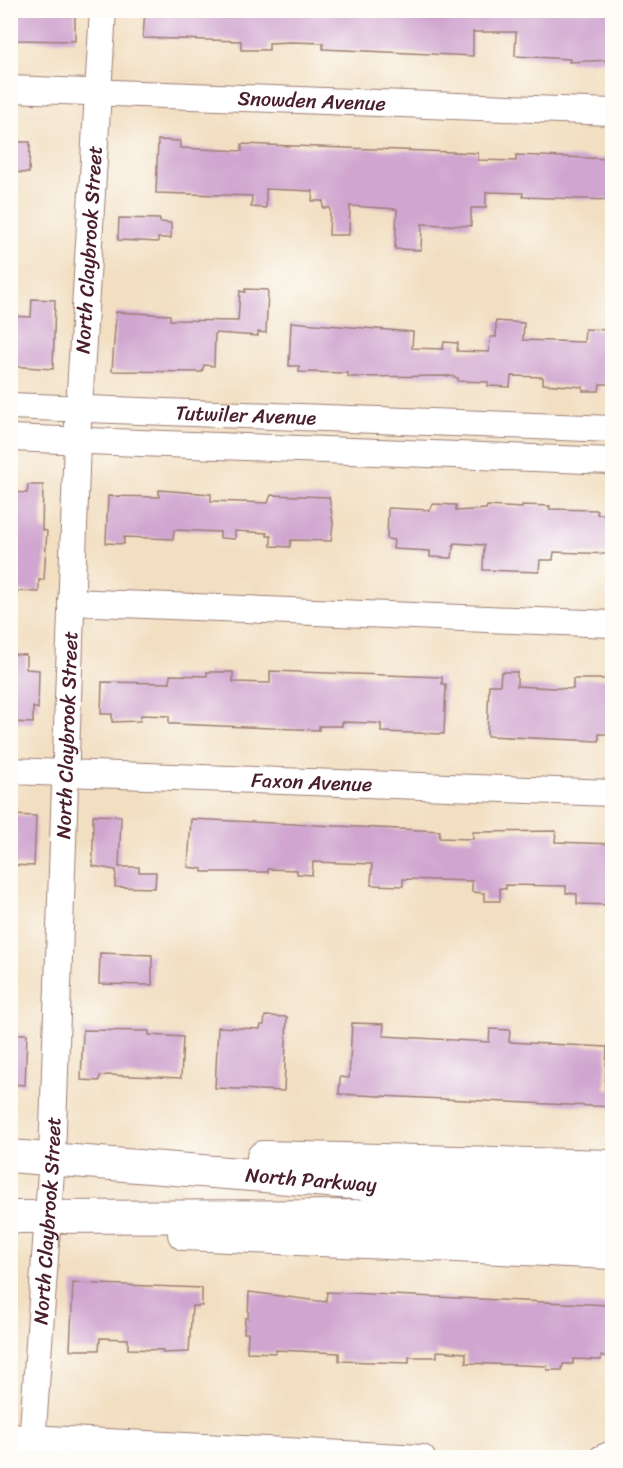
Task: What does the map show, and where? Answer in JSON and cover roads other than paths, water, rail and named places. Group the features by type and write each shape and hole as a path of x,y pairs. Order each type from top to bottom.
{"main road":[{"name":"North Parkway","path":"10,1156 52,1157 366,1184 612,1195"},
{"path":"52,1157 329,1157 612,1166"},
{"name":"North Parkway","path":"10,1217 382,1216 612,1223"},
{"path":"46,1218 227,1238 612,1253"}],"street":[{"name":"North Claybrook Street","path":"24,1444 52,1157 77,441 103,10"},
{"name":"Snowden Avenue","path":"10,88 612,112"},
{"name":"Tutwiler Avenue","path":"10,406 612,429"},
{"path":"480,456 481,424"},
{"name":"Tutwiler Avenue","path":"10,438 612,461"},
{"path":"71,602 612,624"},
{"name":"Faxon Avenue","path":"10,771 612,793"},
{"path":"24,1444 422,1458"},
{"path":"602,1458 612,1454"}]}
